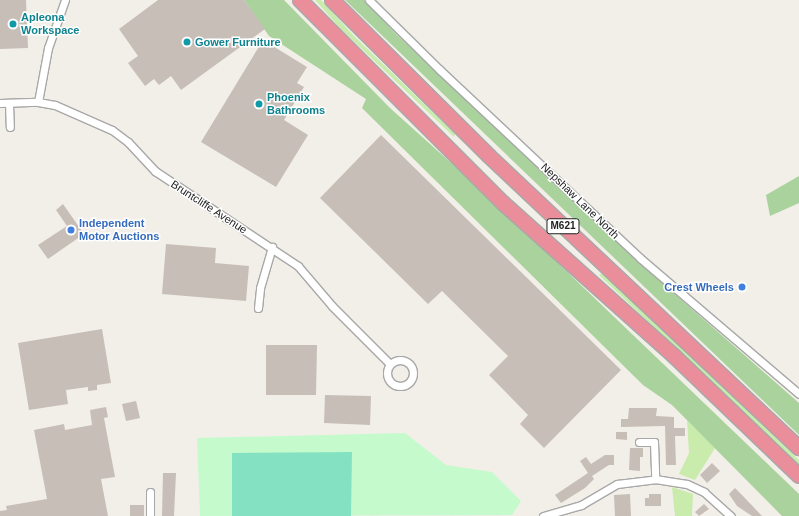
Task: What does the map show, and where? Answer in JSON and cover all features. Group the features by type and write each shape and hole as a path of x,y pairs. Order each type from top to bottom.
{"highway":[{"name":"M621","path":"300,0 504,204 674,356 799,476"},
{"name":"M621","path":"332,0 489,156 799,448"}],"street":[{"path":"38,102 48,48 65,0"},
{"name":"Nepshaw Lane North","path":"370,0 434,65 640,258 799,394"},
{"name":"Bruntcliffe Avenue","path":"0,104 38,102 80,114 112,130 128,142 162,176 272,247 298,266 332,306 390,364"},
{"path":"9,104 10,127"},
{"path":"258,308 260,288 272,247"},
{"path":"639,442 654,442 655,479"},
{"path":"543,516 581,505 617,484 655,479 687,484 704,492 731,516"},
{"path":"150,492 150,516"}],"green space":[{"path":"244,0 284,0 390,108 489,197 799,494 799,516 782,516 672,405 643,385 362,108 366,99 269,36"},
{"path":"315,0 321,0 354,36 455,134 454,137 340,28"},
{"path":"345,0 364,0 397,35 670,290 799,403 799,435"},
{"path":"799,176 799,203 770,216 766,195"},
{"path":"602,273 799,460 799,465 599,275"},
{"path":"687,420 715,448 695,480 679,474 689,453"},
{"path":"405,433 446,465 492,472 521,501 512,515 200,516 197,438"},
{"path":"352,452 351,516 232,516 232,453"},
{"path":"672,487 693,494 692,516 675,516"}],"building":[{"name":"Apleona Workspace","path":"0,0 26,0 28,48 0,49"},
{"name":"Gower Furniture","path":"158,0 244,0 265,29 181,90 171,76 159,85 154,79 145,86 128,63 138,56 119,29"},
{"name":"Phoenix Bathrooms","path":"263,40 307,67 297,83 304,87 284,120 308,135 276,187 201,142"},
{"path":"381,135 621,370 544,448 520,424 528,415 489,375 508,356 442,291 428,304 320,198"},
{"name":"Independent Motor Auctions","path":"63,204 84,234 48,259 38,245 67,226 56,210"},
{"path":"166,244 216,248 215,263 249,266 246,301 162,294"},
{"path":"102,329 111,383 97,385 97,390 88,391 88,387 66,390 68,404 29,410 18,343"},
{"path":"266,345 317,345 316,395 266,395"},
{"path":"325,395 371,396 370,425 324,423"},
{"path":"136,401 140,418 126,421 122,404"},
{"path":"106,407 108,417 104,418 115,477 101,479 108,516 0,516 0,511 7,510 6,506 47,499 34,430 64,424 65,430 92,425 90,410"},
{"path":"629,408 657,408 656,416 674,417 674,428 685,428 685,436 675,436 676,465 666,465 665,426 621,427 621,419 628,419"},
{"path":"616,432 627,432 627,440 616,439"},
{"path":"630,448 643,448 643,457 640,457 640,471 629,470"},
{"path":"605,455 614,455 614,465 609,465 592,476 594,479 585,488 561,503 555,495 588,473 580,461 586,457 591,464"},
{"path":"712,463 720,471 707,483 700,475"},
{"path":"163,473 176,473 174,516 162,516"},
{"path":"735,488 762,516 752,516 737,506 729,494"},
{"path":"630,494 631,516 615,516 614,495"},
{"path":"649,494 661,494 661,506 645,506 645,498 649,498"},
{"path":"704,504 709,509 699,516 695,512"},
{"path":"130,505 144,505 144,516 130,516"}],"place":[{"name":"Apleona Workspace","path":"13,24"},
{"name":"Gower Furniture","path":"187,42"},
{"name":"Phoenix Bathrooms","path":"259,104"},
{"name":"Independent Motor Auctions","path":"71,230"},
{"name":"Crest Wheels","path":"742,287"}]}
